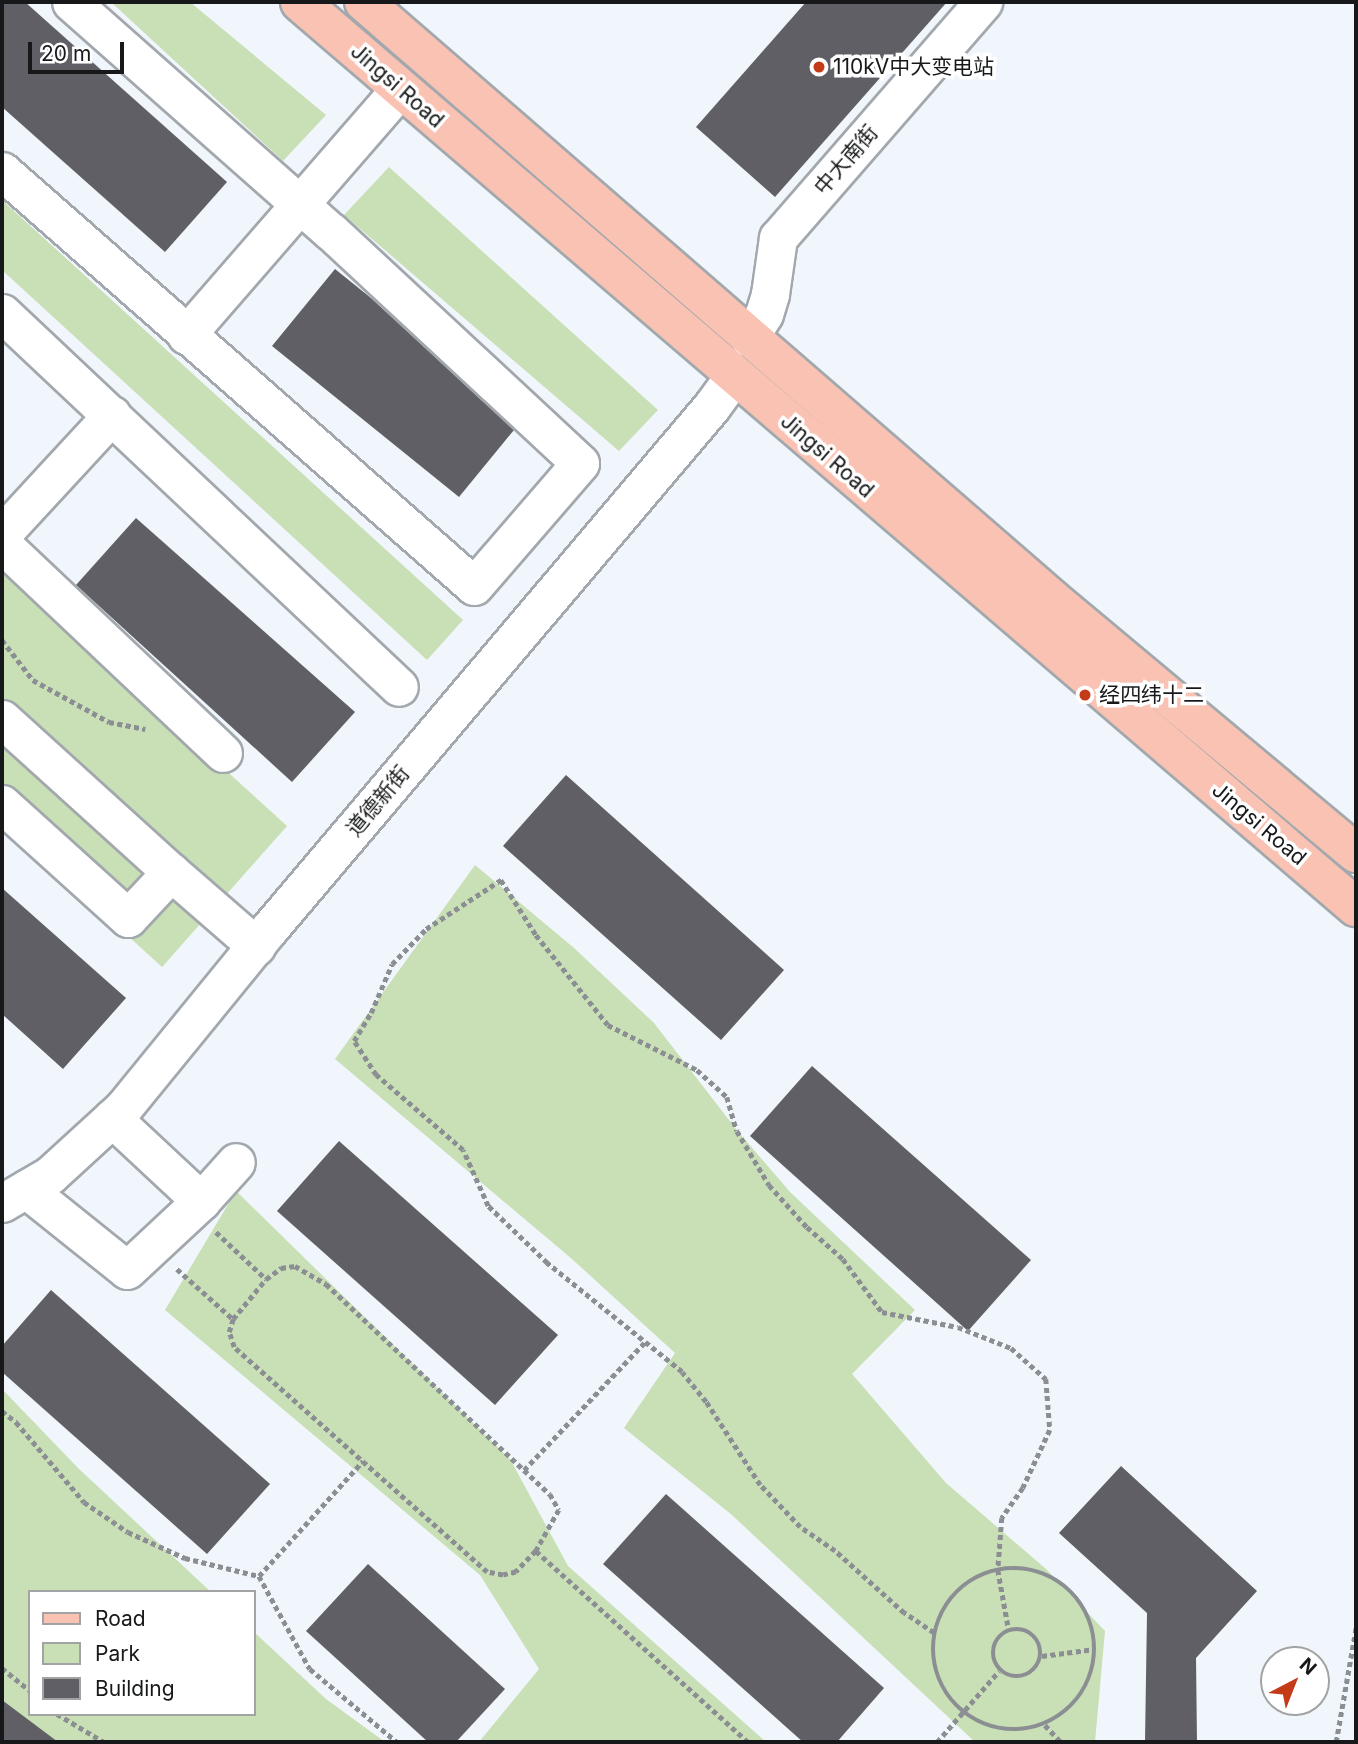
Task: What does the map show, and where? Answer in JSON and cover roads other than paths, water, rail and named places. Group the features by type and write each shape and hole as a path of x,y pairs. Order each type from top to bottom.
{"main road":[{"name":"Jingsi Road","path":"300,2 1356,907"},
{"name":"Jingsi Road","path":"363,2 1052,599 1356,853"}],"street":[{"path":"2,171 474,586 580,463 299,204 71,2"},
{"name":"中大南街","path":"749,338 764,314 770,295 778,238 983,2"},
{"path":"186,335 401,88"},
{"path":"2,313 399,687"},
{"name":"道德新街","path":"14,1196 50,1175 112,1118 712,406 734,376"},
{"path":"2,534 112,415"},
{"path":"2,544 223,753"},
{"path":"2,719 256,946"},
{"path":"2,804 128,918 171,872"},
{"path":"112,1118 197,1205"},
{"path":"14,1196 127,1270 197,1205 236,1162"}],"place":[{"name":"110kV中大变电站","path":"819,67"},
{"name":"经四纬十二","path":"1085,695"}]}
